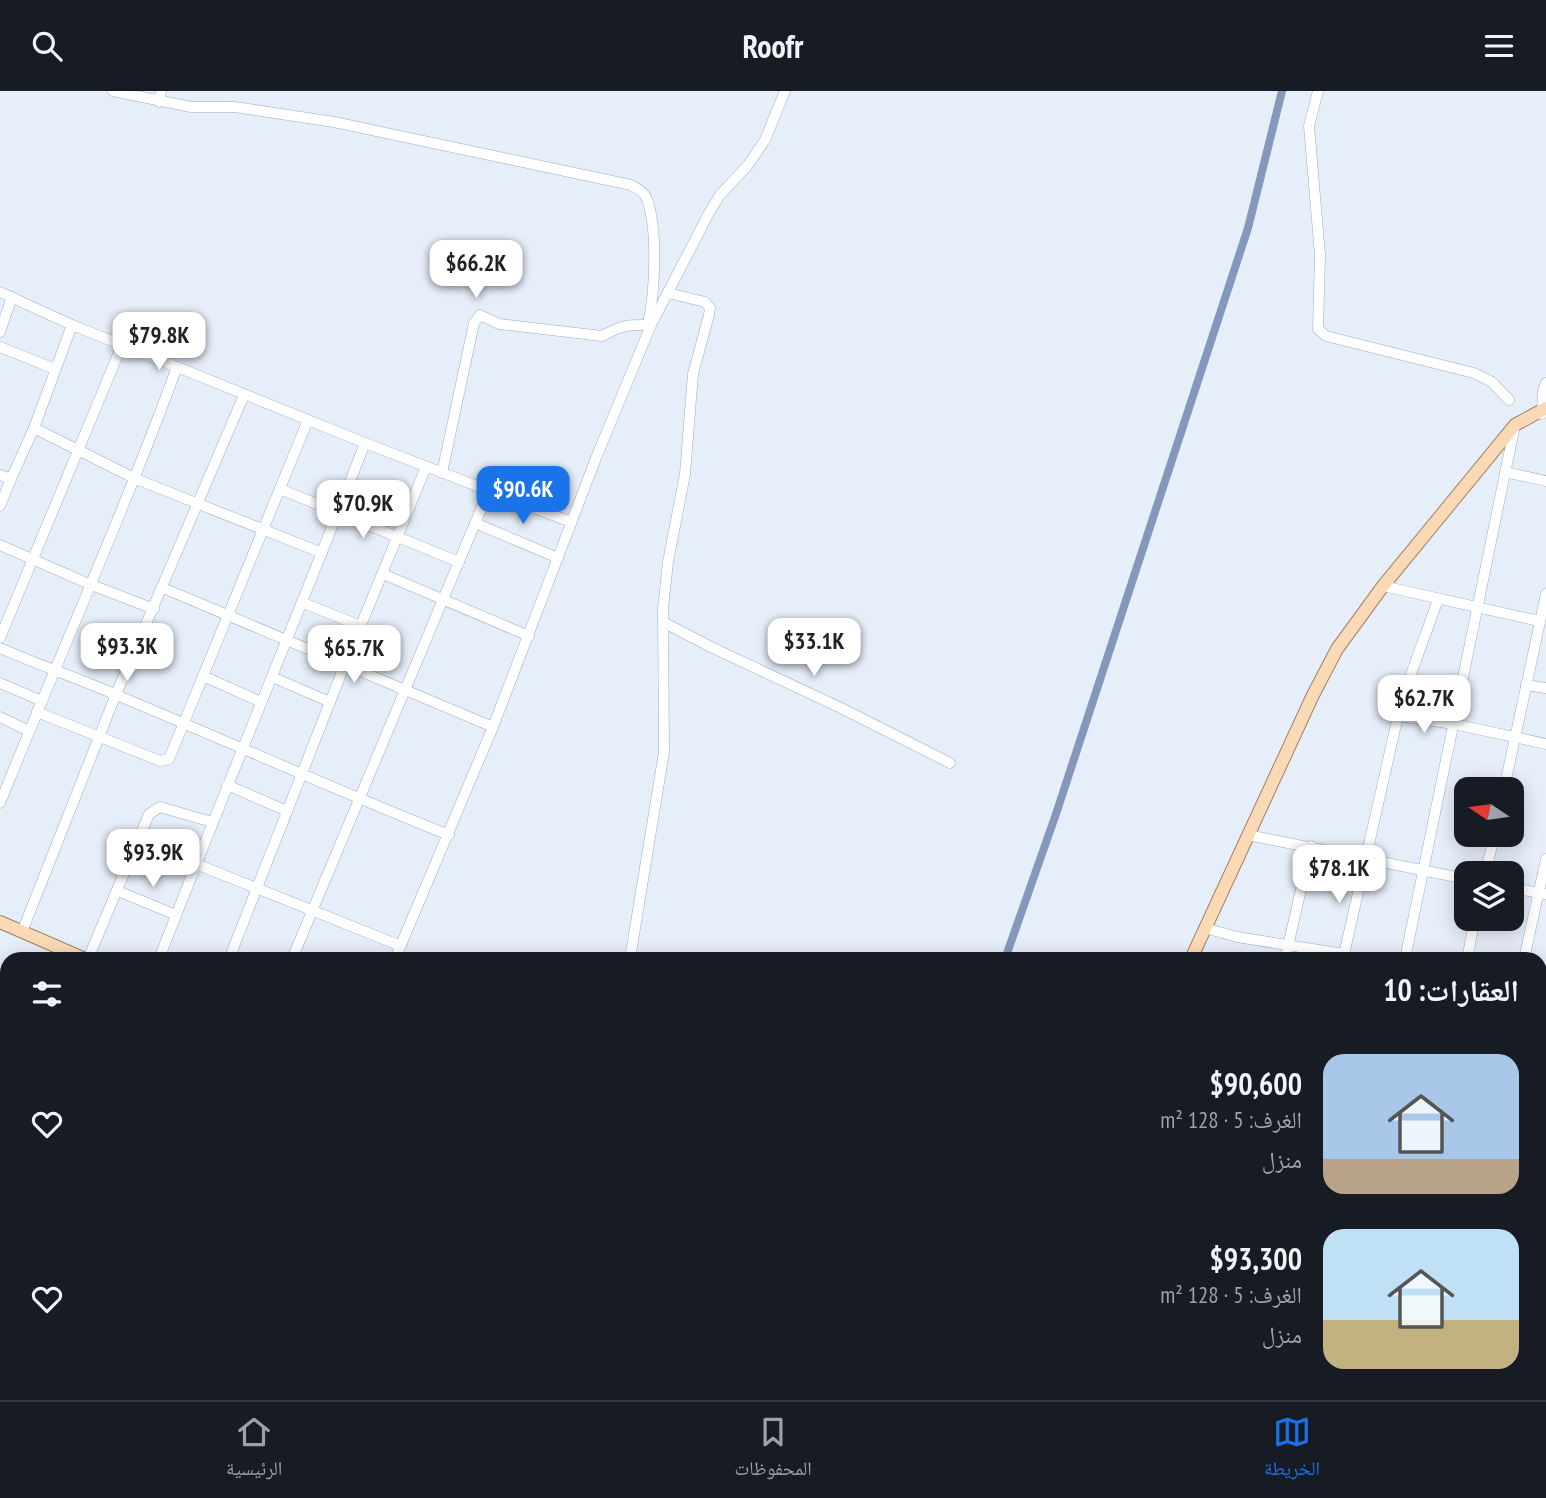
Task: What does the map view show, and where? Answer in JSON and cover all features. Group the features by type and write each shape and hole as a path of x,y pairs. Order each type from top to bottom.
{"main road":[{"path":"1194,952 1329,662 1383,586 1515,425 1541,412"},
{"path":"0,923 59,952"}],"street":[{"path":"113,91 160,96 191,107 235,107 334,123 631,185 643,193 647,200 653,230 649,325"},
{"path":"399,952 493,727 649,325 715,204 765,140 785,91"},
{"path":"1318,91 1309,127 1319,233 1318,329 1326,337 1475,373 1492,382 1508,400"},
{"path":"0,292 72,325 244,395 571,521"},
{"path":"631,952 664,752 663,622 668,562 685,474 693,374 710,309 705,302 668,293"},
{"path":"0,332 12,297"},
{"path":"442,473 474,323 480,315 499,324 602,336 624,325 649,325"},
{"path":"0,506 34,428 72,325"},
{"path":"0,638 122,345"},
{"path":"0,347 55,369"},
{"path":"0,803 89,584 136,479 177,367"},
{"path":"1541,412 1546,383"},
{"path":"22,932 116,694 244,395"},
{"path":"37,712 165,761 173,751 308,420"},
{"path":"1406,952 1515,425"},
{"path":"34,428 136,479 322,553"},
{"path":"162,952 226,785 303,603 365,443"},
{"path":"232,952 426,467"},
{"path":"1505,471 1546,481"},
{"path":"0,475 11,479"},
{"path":"280,489 459,562"},
{"path":"295,952 489,490"},
{"path":"475,523 558,558"},
{"path":"0,545 154,609"},
{"path":"383,574 529,636"},
{"path":"1383,586 1539,621"},
{"path":"163,588 493,727"},
{"path":"1507,777 1546,594"},
{"path":"1345,952 1408,676 1426,636 1438,599"},
{"path":"303,603 361,626"},
{"path":"663,622 950,763"},
{"path":"0,648 54,672 116,694 360,800 449,835"},
{"path":"202,677 261,702"},
{"path":"272,677 330,702"},
{"path":"0,683 42,701"},
{"path":"1526,685 1546,688"},
{"path":"1398,716 1454,724 1546,744"},
{"path":"0,717 29,731"},
{"path":"226,785 287,811"},
{"path":"90,952 144,825 154,809 166,808 212,823"},
{"path":"1248,835 1454,876"},
{"path":"1286,952 1311,846"},
{"path":"1526,952 1542,893 1546,859"},
{"path":"196,864 401,946"},
{"path":"1524,890 1542,893"},
{"path":"118,891 176,915"},
{"path":"1205,928 1237,937 1322,952"},
{"path":"1468,952 1472,931"}],"waterway":[{"path":"1007,952 1056,814 1248,228 1282,91"}]}
